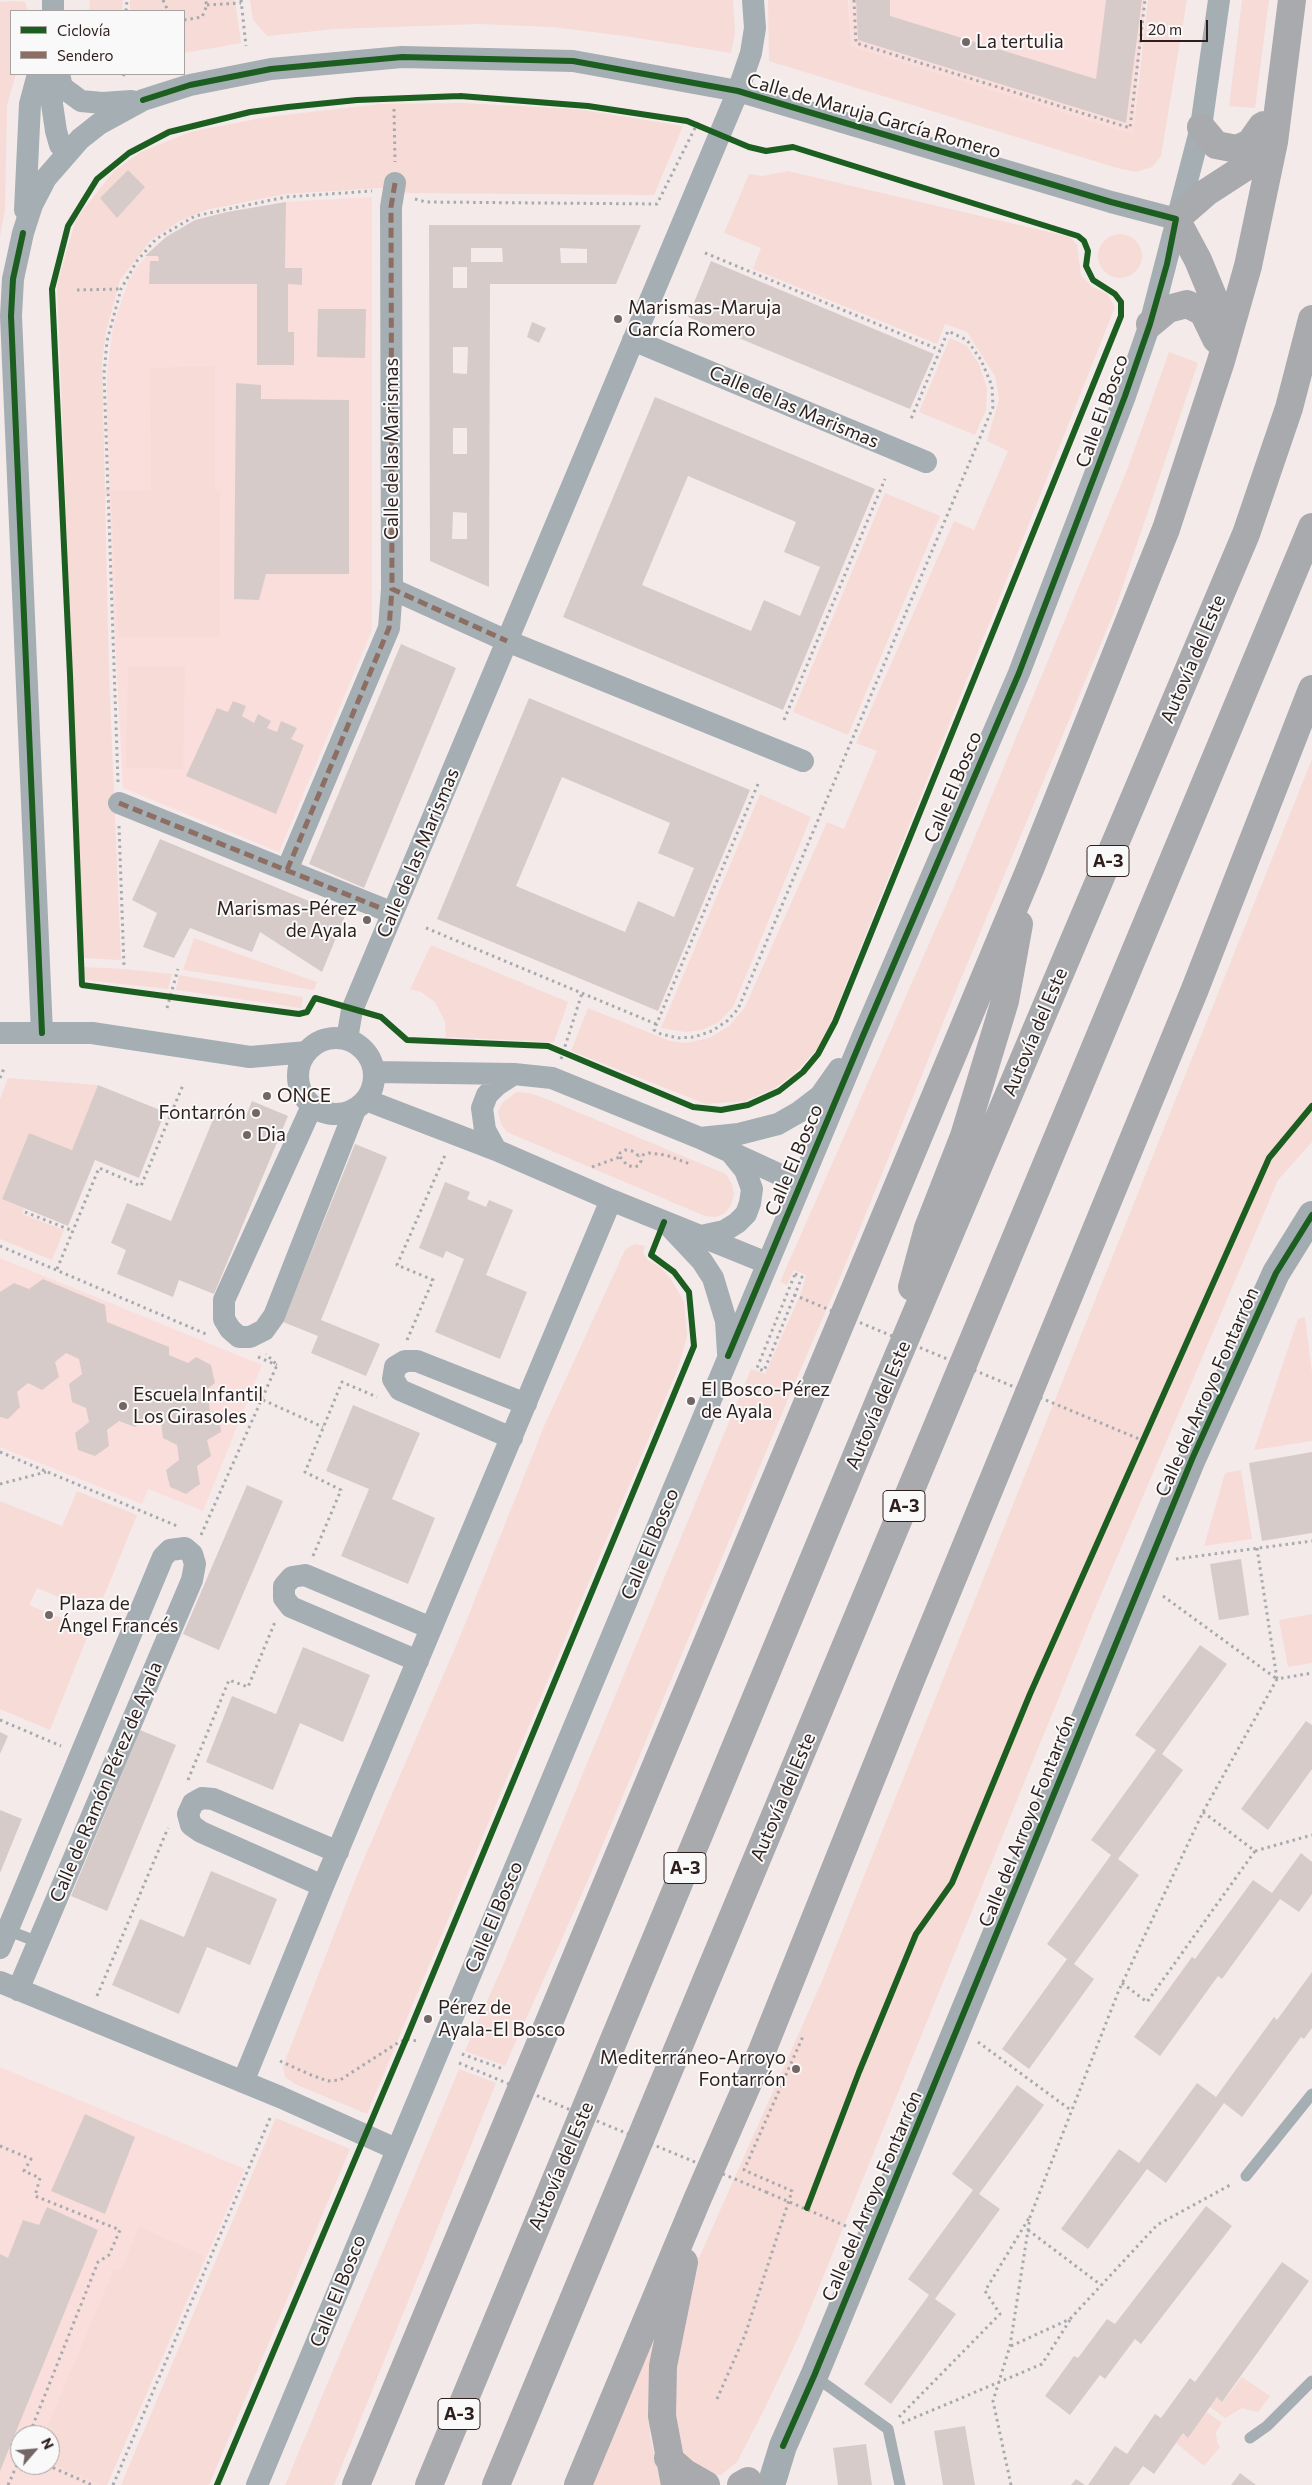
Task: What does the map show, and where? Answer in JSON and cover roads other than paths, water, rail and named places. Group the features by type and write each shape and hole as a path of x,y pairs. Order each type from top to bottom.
{"highway":[{"path":"1220,357 1217,306 1198,260 1176,219 1207,192 1244,168 1259,149 1277,48 1292,5"},
{"path":"356,2485 1030,869 1166,529 1248,266 1274,142 1292,5"},
{"path":"1201,126 1216,145 1237,149 1250,143 1265,120"},
{"path":"1150,324 1168,310 1187,304 1203,312 1220,357"},
{"name":"Autovía del Este","path":"429,2485 882,1394 1246,534 1289,408 1312,320"},
{"name":"Autovía del Este","path":"496,2485 1312,527"},
{"path":"578,2485 697,2200 762,2051 912,1677 1195,989 1312,689"},
{"path":"882,1394 928,1228 964,1136 1005,1000 1030,869"},
{"path":"674,2485 662,2416 663,2366 697,2200"},
{"path":"561,2485 636,2347"},
{"path":"668,2458 685,2473 706,2485"}],"street":[{"name":"Calle de las Marismas","path":"347,1040 352,1010 738,91 751,53 755,28 752,0"},
{"name":"Calle El Bosco","path":"257,2485 800,1184 1019,673 1125,396 1150,324 1201,126 1219,0"},
{"name":"Calle de Maruja García Romero","path":"42,1033 12,316 13,279 23,233 32,205 46,178 61,160 98,124 143,100 190,85 271,69 402,57 572,62 738,91 1111,202 1176,219"},
{"path":"40,75 40,140 45,158 61,160 60,144 52,104 52,75"},
{"path":"23,233 28,185 30,104 40,75"},
{"path":"59,75 62,87 81,101 102,103 143,100"},
{"name":"Calle de las Marismas","path":"287,870 390,628 392,589 391,207 395,188"},
{"name":"Calle de las Marismas","path":"633,340 926,462"},
{"path":"392,589 507,641 803,761"},
{"path":"118,803 393,913"},
{"path":"0,1033 92,1033 250,1057 307,1052"},
{"path":"312,1106 224,1300 224,1319 230,1330 250,1345 274,1316 360,1105 373,1087 374,1072 370,1058 360,1046 347,1040 332,1038 318,1042 307,1052 300,1065 298,1080 303,1094 312,1106 326,1113 340,1114 360,1105 454,1134 496,1150 666,1223 767,1263"},
{"path":"700,1138 756,1131 778,1124 799,1112 820,1096 862,1038"},
{"path":"250,1057 298,1080"},
{"path":"374,1072 514,1074 552,1078 700,1138 800,1184"},
{"path":"496,1150 484,1130 482,1108 487,1095 496,1085 514,1074"},
{"path":"701,1236 724,1231 737,1223 746,1214 750,1203 752,1189 745,1170 731,1153"},
{"path":"243,2082 323,1886 611,1200"},
{"name":"Calle del Arroyo Fontarrón","path":"751,2484 766,2461 783,2446 814,2376 1139,1587 1151,1563 1192,1458 1276,1273 1312,1215"},
{"path":"666,1223 702,1261 713,1278 726,1321 728,1356"},
{"path":"512,1438 400,1390 394,1373 405,1361 417,1361 526,1404"},
{"name":"Calle de Ramón Pérez de Ayala","path":"2,1935 82,1755 163,1557 170,1550 197,1545 192,1580 38,1942 9,1986 280,2097 396,2149"},
{"path":"418,1661 291,1607 284,1598 284,1586 292,1577 305,1575 431,1628"},
{"path":"323,1886 201,1832 191,1825 188,1814 193,1804 202,1798 213,1799 338,1852"}],"lane":[{"path":"2,1935 38,1942"},
{"path":"1246,2176 1312,2094"},
{"path":"814,2376 888,2429 900,2485"},
{"path":"1250,2438 1267,2426 1312,2381"}],"place":[{"name":"La tertulia","path":"966,42"},
{"name":"Marismas-Maruja García Romero","path":"618,319"},
{"name":"Marismas-Pérez de Ayala","path":"367,920"},
{"name":"ONCE","path":"267,1096"},
{"name":"Fontarrón","path":"256,1113"},
{"name":"Dia","path":"247,1135"},
{"name":"El Bosco-Pérez de Ayala","path":"691,1401"},
{"name":"Escuela Infantil Los Girasoles","path":"123,1406"},
{"name":"Plaza de Ángel Francés","path":"49,1615"},
{"name":"Pérez de Ayala-El Bosco","path":"428,2019"},
{"name":"Mediterráneo-Arroyo Fontarrón","path":"796,2069"}]}
